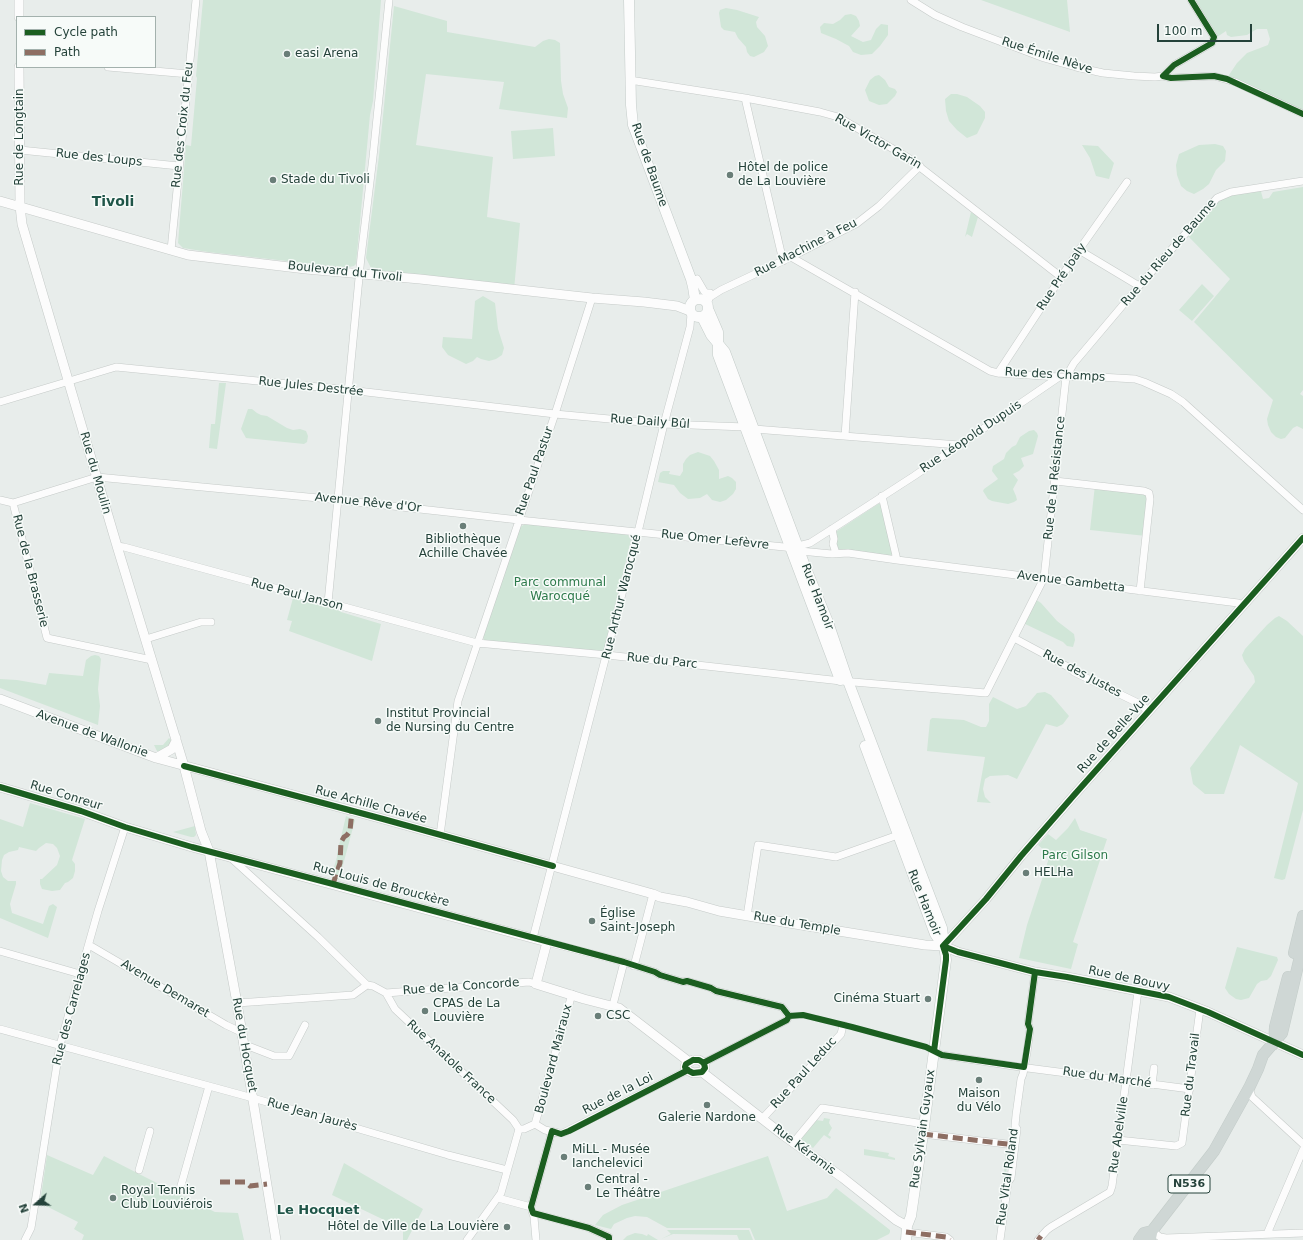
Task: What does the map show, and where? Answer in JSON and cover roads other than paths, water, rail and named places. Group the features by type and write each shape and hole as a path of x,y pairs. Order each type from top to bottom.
{"main road":[{"name":"Rue de Baume","path":"628,0 633,125 700,306"},
{"name":"Rue de Baume","path":"634,0 638,124 697,279 700,306"},
{"name":"Rue Hamoir","path":"700,306 718,332 717,342 725,352 750,428 796,548 935,934 945,944"},
{"name":"Rue Hamoir","path":"844,681 942,928 945,944"},
{"path":"1275,1042 1275,1027 1303,916"},
{"name":"Rue Sylvain Guyaux","path":"906,1233 911,1216 923,1134 946,960 945,944"},
{"name":"N536","path":"1139,1240 1144,1233 1151,1236 1209,1157 1250,1092 1263,1055 1282,1033 1303,944"}],"street":[{"path":"19,0 19,16"},
{"name":"Rue des Croix du Feu","path":"171,250 196,0"},
{"path":"328,603 360,274 360,257 373,157 389,0"},
{"name":"Rue Émile Nève","path":"911,0 935,15 1044,58 1070,66 1090,71 1145,77 1163,76 1171,78 1214,76 1227,79 1303,114"},
{"path":"1163,76 1174,65 1212,42 1214,37 1191,0"},
{"name":"Rue de Longtain","path":"19,68 20,206"},
{"path":"120,68 189,74"},
{"name":"Rue Victor Garin","path":"636,81 745,98 820,112 838,117 904,154 1061,277"},
{"path":"745,98 783,261"},
{"name":"Rue des Loups","path":"20,150 179,166"},
{"name":"Rue Machine à Feu","path":"700,306 721,290 792,257 856,224 878,206 920,166"},
{"name":"Rue du Rieu de Baume","path":"1062,377 1139,286 1217,198 1231,192 1303,181"},
{"name":"Rue Pré Joaly","path":"998,373 1079,250 1127,182"},
{"name":"Boulevard du Tivoli","path":"0,201 188,255 592,298 677,306 700,306"},
{"name":"Rue du Moulin","path":"20,206 22,224 117,546 176,738 208,851"},
{"path":"1079,250 1139,286"},
{"name":"Rue des Champs","path":"792,257 855,292 984,368 998,373 1135,379 1171,394 1183,402 1303,510"},
{"name":"Rue Machine à Feu","path":"700,306 721,290"},
{"path":"845,436 855,292"},
{"name":"Rue Paul Pastur","path":"440,835 458,701 555,414 592,298"},
{"name":"Rue Arthur Warocqué","path":"533,938 607,655 664,424 690,328 700,306"},
{"name":"Rue Jules Destrée","path":"0,402 116,367 349,390 555,414"},
{"name":"Rue Léopold Dupuis","path":"796,548 810,543 832,529 1062,377"},
{"name":"Rue de la Résistance","path":"1044,578 1054,481 1062,377"},
{"name":"Rue Daily Bûl","path":"555,414 664,424 750,428 959,445"},
{"path":"0,500 13,503 97,477"},
{"name":"Avenue Rêve d'Or","path":"97,477 338,500 638,532"},
{"path":"1054,481 1144,491 1149,493 1150,499 1140,590"},
{"path":"882,496 897,560"},
{"name":"Rue de la Brasserie","path":"13,503 47,638 152,660"},
{"path":"832,529 836,553"},
{"name":"Rue Omer Lefèvre","path":"638,532 836,553"},
{"name":"Rue de Belle-Vue","path":"945,944 986,899 1053,819 1303,538"},
{"name":"Rue Paul Janson","path":"117,546 477,643"},
{"name":"Avenue Gambetta","path":"836,553 848,553 1140,590 1244,605"},
{"path":"1014,638 1044,578"},
{"path":"146,639 201,622 211,622"},
{"name":"Rue du Parc","path":"477,643 607,655 844,681 986,693 1014,638"},
{"name":"Rue des Justes","path":"1014,638 1070,668 1074,672 1136,702 1149,711"},
{"name":"Avenue de Wallonie","path":"0,699 156,758 184,766"},
{"path":"156,758 172,749 176,738"},
{"name":"Rue Achille Chavée","path":"184,766 653,894"},
{"name":"Rue Conreur","path":"0,787 81,811 125,827 208,851"},
{"name":"Rue Conreur","path":"125,827 144,827 189,842 199,840 202,834"},
{"name":"Rue des Carrelages","path":"25,1240 31,1228 60,1046 80,974 125,827"},
{"path":"747,916 758,845 836,857 898,834"},
{"name":"Rue Louis de Brouckère","path":"208,851 547,942"},
{"name":"Rue du Hocquet","path":"208,851 237,1003 276,1240"},
{"path":"229,857 318,937 367,985 373,986 386,993"},
{"path":"634,966 653,894"},
{"name":"Rue du Temple","path":"653,894 719,911 747,916 904,942 945,944"},
{"path":"547,942 624,962 683,982 688,981 716,991 782,1007 789,1016 787,1020 702,1067 694,1073 688,1066 619,1008 536,984 547,942"},
{"name":"Rue de Bouvy","path":"945,944 958,952 1035,972 1169,997 1200,1009 1303,1055"},
{"name":"Avenue Demaret","path":"89,945 226,1025 241,1032"},
{"path":"0,950 80,974"},
{"path":"613,1006 624,962"},
{"name":"Rue Vital Roland","path":"1000,1240 1008,1182 1011,1178 1017,1129 1015,1126 1020,1079 1023,1074 1030,1029 1028,1024 1035,972"},
{"name":"Rue de la Concorde","path":"386,993 529,982 536,984"},
{"path":"237,1003 352,995 367,985"},
{"name":"Rue Abelville","path":"1038,1240 1051,1227 1110,1192 1138,991"},
{"name":"Rue Anatole France","path":"386,993 395,1009 513,1120 518,1129"},
{"name":"Boulevard Mairaux","path":"535,1124 572,994"},
{"name":"Rue du Travail","path":"1118,1140 1176,1146 1183,1141 1200,1009"},
{"name":"Rue Paul Leduc","path":"762,1119 840,1034 843,1025"},
{"path":"243,1044 274,1056 289,1056 305,1026"},
{"name":"Rue Jean Jaurès","path":"0,1029 253,1098 448,1155 507,1170"},
{"name":"Rue du Marché","path":"934,1051 942,1055 1190,1089"},
{"path":"688,1066 697,1060 702,1067"},
{"name":"Rue de la Loi","path":"554,1132 563,1133 569,1131 688,1066"},
{"name":"Rue Kéramis","path":"702,1067 762,1119 843,1178 896,1220 906,1233"},
{"path":"1152,1085 1154,1068"},
{"path":"180,1189 209,1086"},
{"path":"1250,1092 1303,1144"},
{"path":"793,1142 822,1108 924,1124"},
{"path":"467,1240 501,1193 518,1129 524,1129 535,1124 543,1129 554,1132 532,1210 536,1240"},
{"path":"139,1170 150,1131"},
{"path":"923,1134 1015,1145"},
{"path":"1267,1234 1303,1150"},
{"path":"498,1198 589,1228 610,1237 609,1240"},
{"path":"906,1233 946,1238 950,1240"},
{"path":"1151,1236 1166,1238 1303,1233"}],"place":[{"name":"easi Arena","path":"287,54"},
{"name":"Hôtel de police de La Louvière","path":"730,175"},
{"name":"Stade du Tivoli","path":"273,180"},
{"name":"Bibliothèque Achille Chavée","path":"463,526"},
{"name":"Institut Provincial de Nursing du Centre","path":"378,721"},
{"name":"HELHa","path":"1026,873"},
{"name":"Église Saint-Joseph","path":"592,921"},
{"name":"Cinéma Stuart","path":"928,999"},
{"name":"CPAS de La Louvière","path":"425,1011"},
{"name":"CSC","path":"598,1016"},
{"name":"Maison du Vélo","path":"979,1080"},
{"name":"Galerie Nardone","path":"707,1105"},
{"name":"MiLL - Musée Ianchelevici","path":"564,1157"},
{"name":"Central - Le Théâtre","path":"588,1187"},
{"name":"Royal Tennis Club Louviérois","path":"113,1198"},
{"name":"Hôtel de Ville de La Louvière","path":"507,1227"}],"district":[{"name":"Tivoli","path":"113,202"},
{"name":"Le Hocquet","path":"318,1211"}],"park label":[{"name":"Parc communal Warocqué","path":"560,590"},
{"name":"Parc Gilson","path":"1075,856"}]}
